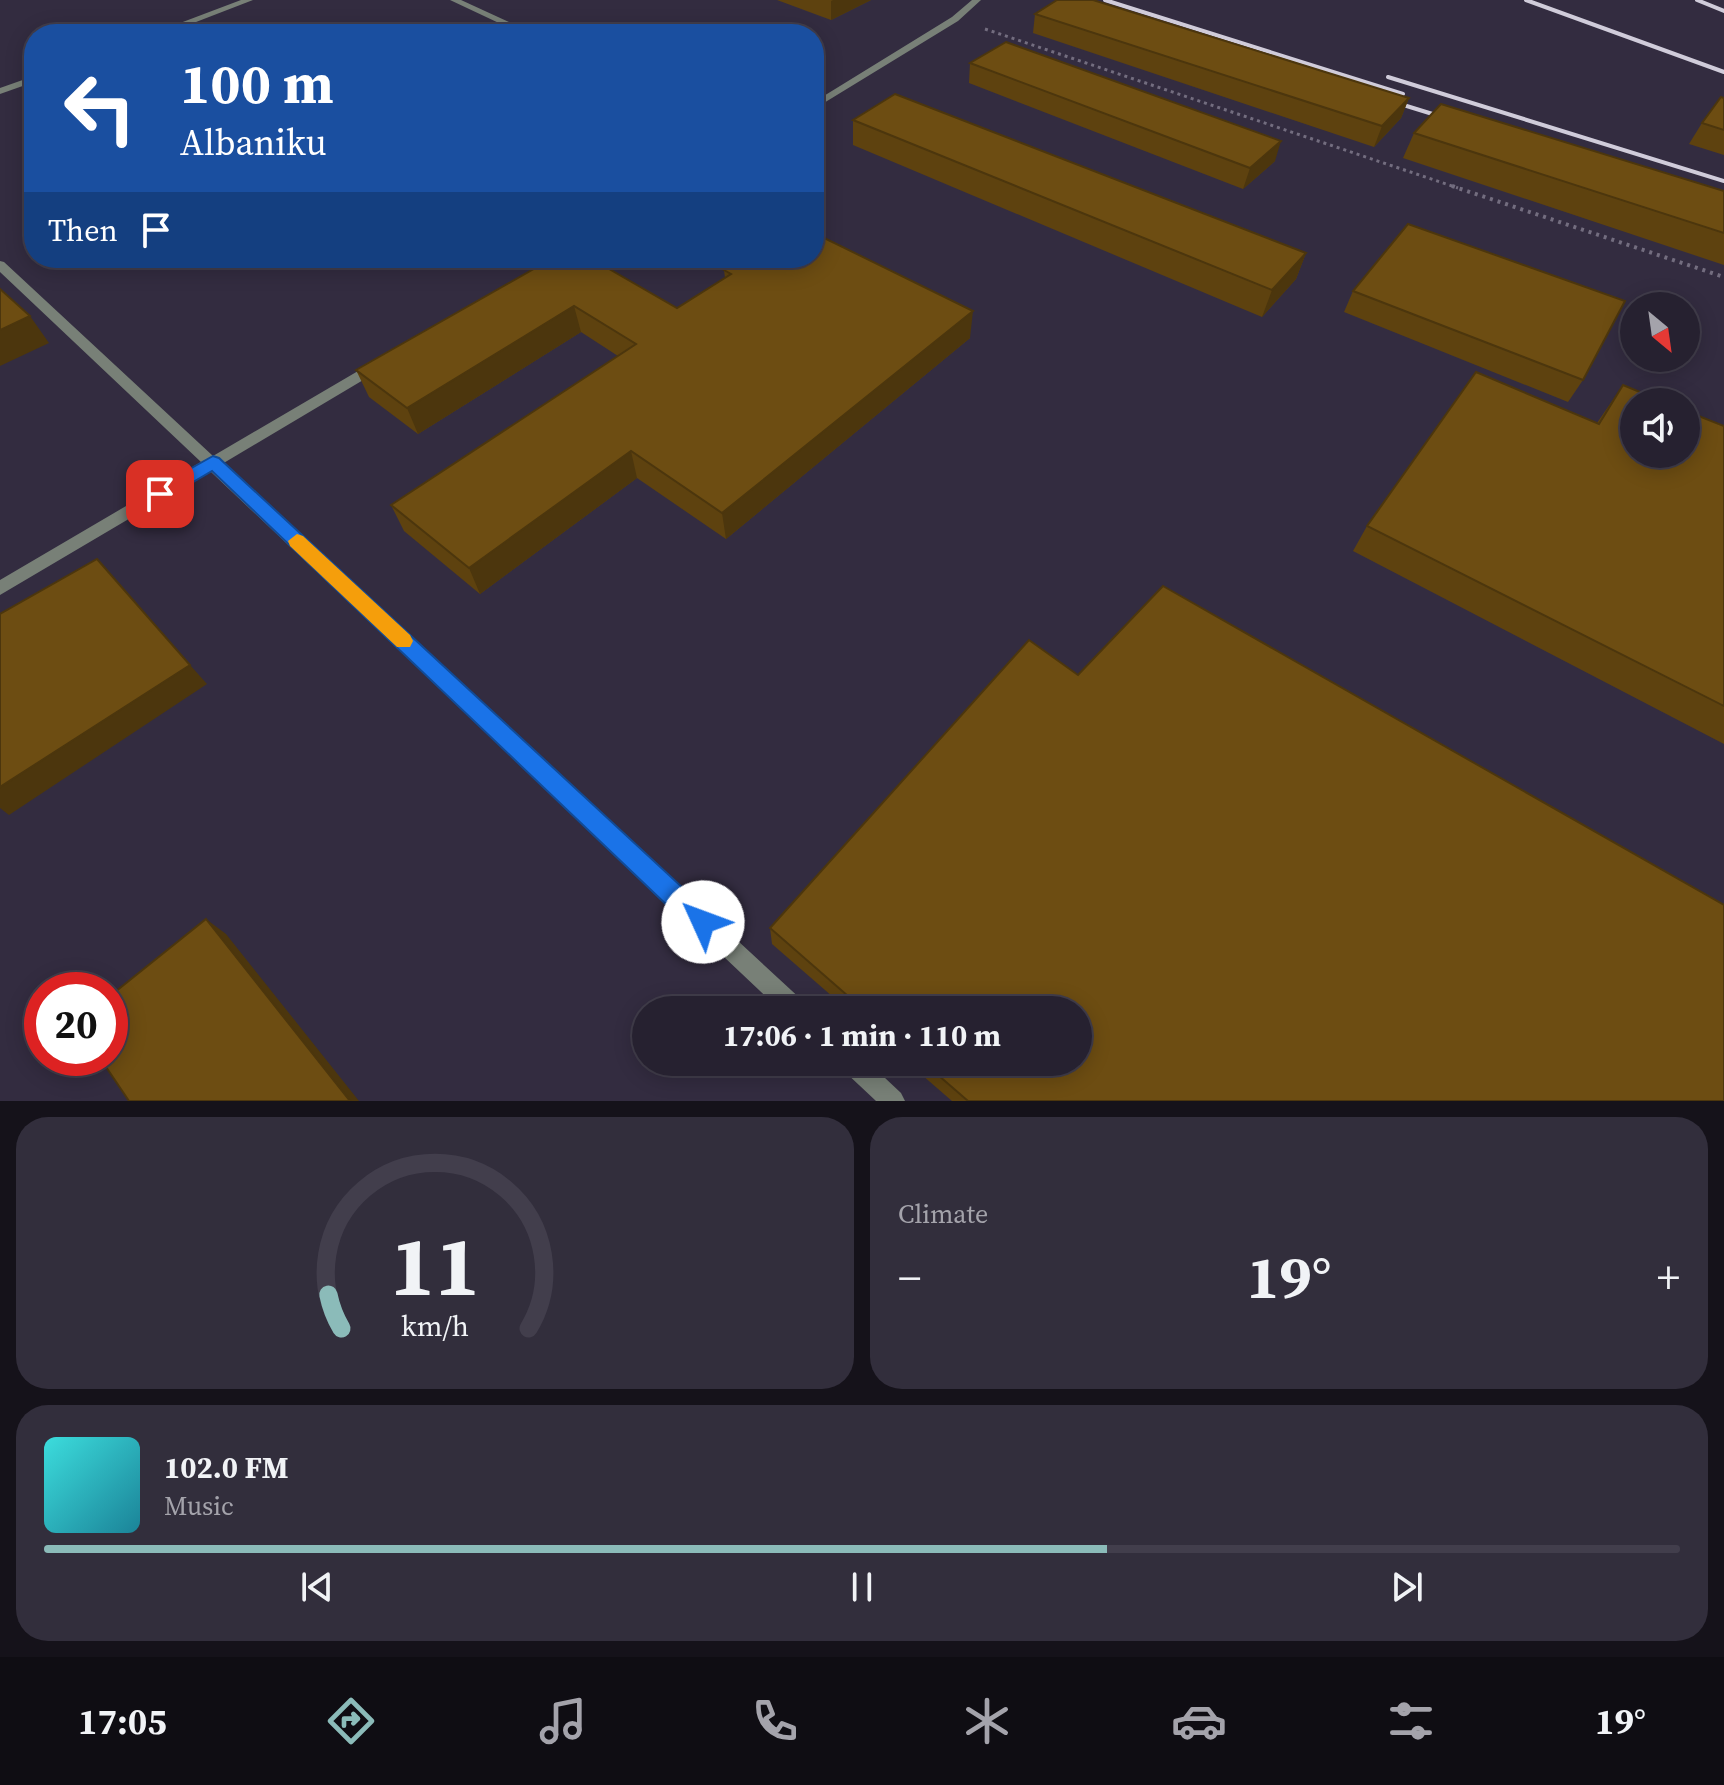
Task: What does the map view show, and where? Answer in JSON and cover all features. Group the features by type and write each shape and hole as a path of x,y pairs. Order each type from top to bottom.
{"lane":[{"path":"183,24 249,0"},
{"path":"454,0 508,24"},
{"path":"824,100 955,19 977,0"},
{"path":"0,91 24,83"},
{"path":"0,265 781,996"},
{"path":"0,588 386,360"},
{"path":"866,1076 893,1101"}],"path":[{"path":"955,19 1724,277"}],"building":[{"path":"1057,0 1093,0 1409,98 1382,126 1035,14"},
{"path":"1006,42 1281,141 1250,168 970,63"},
{"path":"895,94 1306,253 1272,290 853,120"},
{"path":"1721,97 1724,98 1724,130 1702,123"},
{"path":"1441,104 1724,191 1724,233 1414,133"},
{"path":"1408,224 1620,299 1620,310 1583,380 1353,291"},
{"path":"824,238 973,311 722,513 631,451 469,568 391,505 636,344 574,306 407,408 356,370 535,268 607,268 677,308 731,274 724,270 824,268"},
{"path":"0,289 30,316 0,330"},
{"path":"1476,372 1599,424 1620,390 1620,468 1700,468 1700,417 1724,426 1724,706 1367,526"},
{"path":"97,559 190,665 0,787 0,614"},
{"path":"1163,586 1724,905 1724,1101 968,1101 939,1076 1092,1076 1092,996 848,996 770,928 1029,640 1078,675"},
{"path":"206,919 350,1101 129,1101 112,1076 128,1076 128,982"}],"railway":[{"path":"1105,0 1403,94"},
{"path":"1526,0 1724,72"},
{"path":"1697,0 1724,11"},
{"path":"1388,77 1724,181"},
{"path":"1384,99 1452,120"}],"slow traffic":[{"path":"297,541 404,641"}],"route":[{"path":"160,494 213,462 703,922"}]}
